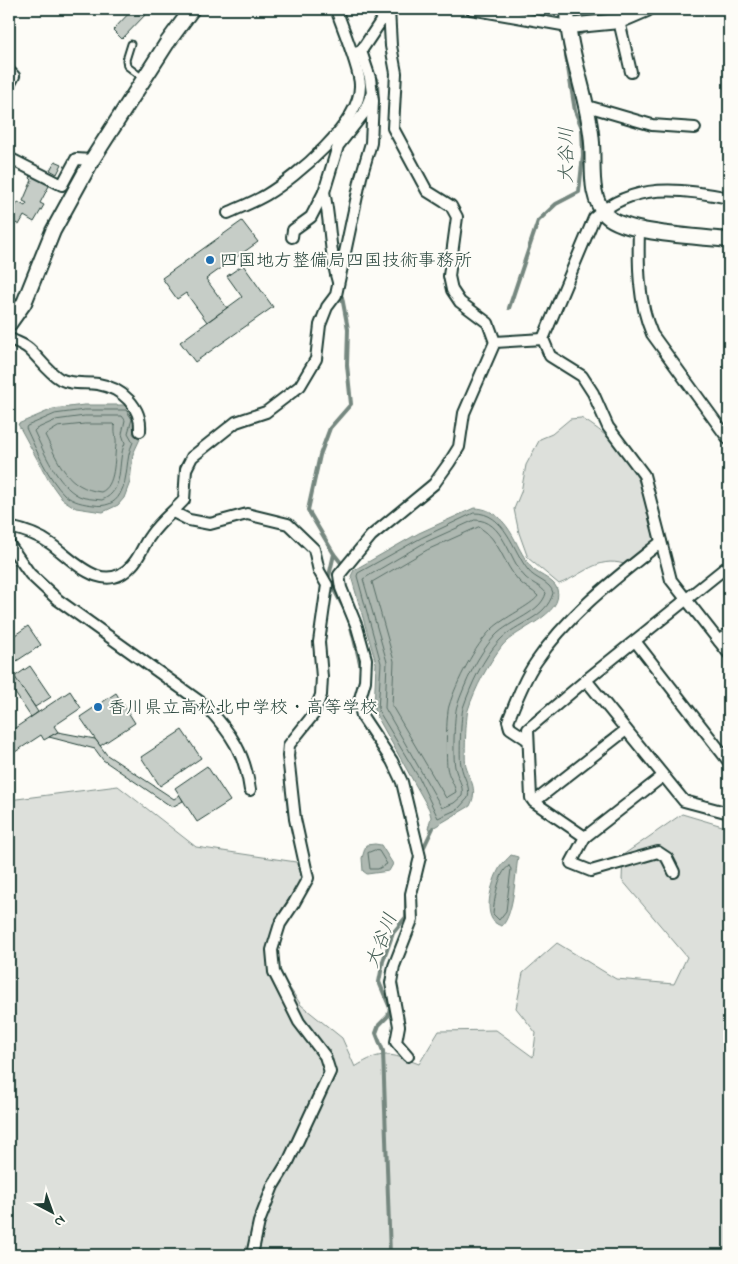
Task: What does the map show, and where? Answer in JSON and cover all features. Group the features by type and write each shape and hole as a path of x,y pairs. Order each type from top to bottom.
{"street":[{"path":"9,324 24,303 53,231 92,160 192,9"},
{"path":"9,527 50,543 86,573 99,577 112,577 132,566 149,537 184,500 186,468 192,457 236,422 266,412 300,386 316,359 320,325 327,307 336,295 361,177 371,143 372,92 370,78 356,53 336,9"},
{"path":"228,213 265,196 297,174 344,125 359,101 360,84 356,53 389,9"},
{"path":"327,585 339,575 372,536 434,484 449,463 459,447 464,414 495,342 488,323 460,302 452,290 449,276 457,218 451,206 427,191 393,128 396,73 391,46 389,9"},
{"path":"471,9 568,26 615,21 648,9"},
{"path":"567,9 568,26 587,106 592,143 595,193 602,210 608,217 626,227 729,240"},
{"path":"615,21 631,72"},
{"path":"9,71 14,76 9,85"},
{"path":"292,236 293,230 311,217 324,192 338,146 364,113 372,92"},
{"path":"587,106 652,124 695,128"},
{"path":"9,158 62,185 76,159 92,160"},
{"path":"729,198 689,190 661,189 620,200 602,210 594,218 543,339 550,356 582,376 594,393 613,435 644,476 671,580 729,654"},
{"path":"324,192 328,211 332,264 338,284"},
{"path":"639,229 638,247 644,316 652,334 729,440"},
{"path":"9,338 28,348 54,376 63,381 107,386 125,397 135,406 141,419 140,431"},
{"path":"495,342 543,339"},
{"path":"173,512 190,520 210,524 247,514 288,524 314,550 319,571 327,585 319,642 322,677 321,695 313,715 289,745 288,756 295,819 308,878 280,924 272,950 274,972 299,1022 325,1056 330,1072 289,1160 272,1186 258,1222 252,1255"},
{"path":"528,740 510,728 508,721 536,663 560,631 592,598 661,542"},
{"path":"9,544 30,574 58,600 206,706 238,746 247,770 250,790"},
{"path":"585,837 531,798 528,729 729,565"},
{"path":"339,575 341,588 357,627 366,659 366,672 359,702 362,716 392,761 402,782 420,857 411,894 412,920 394,966 391,983 398,1026 396,1042 408,1056"},
{"path":"719,641 729,633"},
{"path":"635,641 729,762"},
{"path":"586,680 684,802 729,813"},
{"path":"534,802 626,730"},
{"path":"663,776 585,837 571,863 591,871 658,852 667,858 674,872"}],"lane":[{"path":"131,44 126,60 127,66 144,79"}],"shaded area":[{"path":"581,418 613,442 633,470 646,502 654,541 624,564 606,562 598,564 559,584 528,558 519,533 514,509 521,492 526,465 540,439 552,434 570,419"},
{"path":"118,786 196,847 296,862 303,878 275,919 268,955 301,1005 342,1038 355,1067 372,1058 386,1055 401,1057 419,1064 439,1031 496,1030 533,1057 536,1033 516,1008 523,973 557,943 616,979 674,984 687,957 622,880 623,855 682,814 729,828 729,1255 9,1255 9,800"}],"water":[{"path":"84,405 130,405 137,419 133,434 140,439 133,454 130,482 124,498 118,505 103,512 76,508 62,499 49,481 18,424 53,409"},
{"path":"474,508 490,512 502,521 534,570 555,586 557,598 554,606 547,614 502,646 487,668 474,693 467,714 465,763 474,791 470,806 428,829 431,817 429,809 374,711 376,663 351,576 354,570 419,533"},
{"path":"366,845 381,845 393,864 389,871 367,874 363,871 362,858"},
{"path":"511,855 518,857 515,884 512,904 502,926 495,923 491,917 489,900 497,873 501,865"}],"building":[{"path":"133,9 143,9 147,13 122,39 113,30"},
{"path":"597,9 620,9 620,13 597,16"},
{"path":"55,161 62,164 57,174 50,170"},
{"path":"32,174 50,184 40,203 44,205 34,222 24,216 19,225 9,219 9,203 15,207 18,202 25,206 27,203 23,201 32,180 30,178"},
{"name":"四国地方整備局四国技術事務所","path":"242,221 258,242 206,279 227,308 207,322 186,293 177,299 162,278"},
{"path":"243,265 273,307 195,362 180,342 242,297 227,276"},
{"path":"28,626 41,645 9,666 9,639"},
{"path":"30,666 51,697 35,707 14,677"},
{"path":"9,668 38,712 31,717 9,684"},
{"path":"70,691 81,708 54,726 58,732 44,740 41,735 9,756 9,732"},
{"path":"116,693 135,723 100,746 80,717"},
{"path":"182,730 201,758 160,786 141,757"},
{"path":"58,732 95,739 107,755 174,799 180,795 183,801 172,807 103,760 95,749 49,737"},
{"path":"207,766 230,801 197,822 175,788"}],"waterway":[{"name":"大谷川","path":"573,38 586,30"},
{"name":"大谷川","path":"509,308 538,221 556,204 579,192 583,155 582,128 575,111 564,43 567,42"},
{"path":"373,74 377,81 378,100"},
{"path":"329,576 334,554 308,510 320,455 330,428 351,404 347,365 348,329 342,297"},
{"path":"334,554 342,564"},
{"name":"大谷川","path":"333,588 345,610"},
{"name":"大谷川","path":"349,619 361,667"},
{"name":"大谷川","path":"359,718 369,736"},
{"path":"423,849 433,828"},
{"name":"大谷川","path":"390,1255 383,1051 376,1033 379,1025 388,1016 390,1008 379,982 383,961 393,933 406,917 406,895 413,866"}],"place":[{"name":"四国地方整備局四国技術事務所","path":"210,260"},
{"name":"香川県立高松北中学校・高等学校","path":"98,707"}]}
